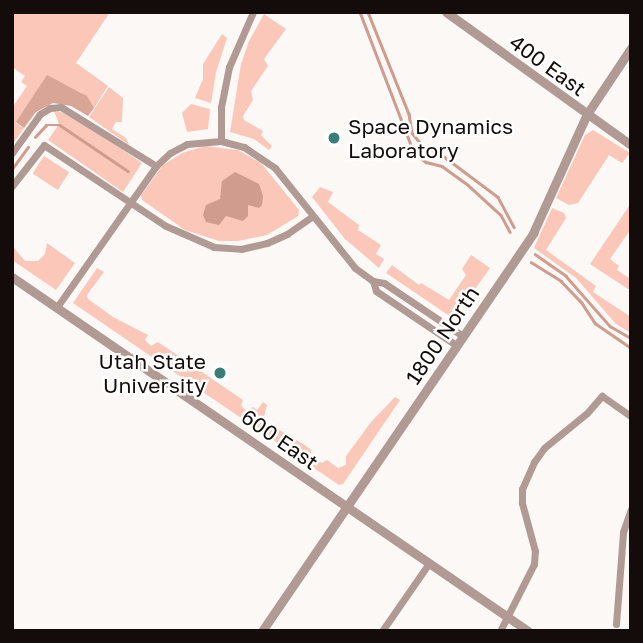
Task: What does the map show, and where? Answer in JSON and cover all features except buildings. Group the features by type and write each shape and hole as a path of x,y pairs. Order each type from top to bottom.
{"street":[{"path":"220,141 221,107 229,67 253,12"},
{"name":"400 East","path":"446,12 631,145"},
{"name":"1800 North","path":"262,631 533,233 587,114 631,48"},
{"path":"12,153 40,114 50,108 61,107 156,166"},
{"path":"57,307 156,166 170,153 187,144 220,141 244,147 275,168 344,257 373,281 384,283 463,336"},
{"path":"12,186 44,145 180,234 214,247 241,249 267,243 287,234 311,216"},
{"name":"600 East","path":"12,277 528,631"},
{"path":"373,281 376,291 456,345"},
{"path":"500,631 534,564 532,539 522,503 527,474 544,448 587,413 602,396 631,416"},
{"path":"616,624 623,532 631,509"},
{"path":"382,631 429,563"},
{"path":"620,588 631,590"}],"shaded area":[{"path":"12,12 110,12 76,63 108,86 94,108 82,93 47,76 16,123 24,128 12,145 12,108 27,86 21,82 25,76 12,67"},
{"path":"264,14 286,29 264,59 268,66 251,91 253,100 243,116 244,120 263,131 261,135 272,146 269,150 254,139 230,132 241,64 249,41"},
{"path":"222,34 227,38 216,72 211,103 195,98 203,79 203,64"},
{"path":"47,75 87,96 94,108 88,116 71,106 53,103 36,112 24,128 16,122"},
{"path":"109,87 123,98 122,122 116,122 112,129 126,138 129,145 89,117"},
{"path":"191,104 210,109 208,129 187,132 182,113"},
{"path":"54,111 71,114 142,163 123,192 48,140 59,124"},
{"path":"593,130 630,153 622,163 609,155 578,203 569,205 556,198 585,135"},
{"path":"205,146 238,150 261,163 299,210 298,216 267,235 238,241 219,241 185,230 142,200 141,195 163,165 182,153"},
{"path":"44,156 69,172 58,190 33,174"},
{"path":"235,172 259,184 263,196 262,205 259,208 248,205 248,216 243,221 226,216 219,225 206,222 203,215 206,205 220,199 222,181"},
{"path":"320,187 333,192 328,202 359,225 358,230 381,245 376,254 384,259 379,268 345,239 312,197"},
{"path":"631,203 631,229 610,259 619,266 617,270 629,278 631,276 631,291 590,264"},
{"path":"552,208 564,213 566,218 546,250 596,286 593,292 631,317 631,333 616,324 576,278 534,248"},
{"path":"47,243 75,263 56,290 12,260 14,248 25,261 38,261 45,254"},
{"path":"471,255 490,268 454,319 386,273 392,265 419,285 421,283 449,300 466,275 462,269"},
{"path":"97,268 104,272 87,295 88,299 113,317 148,335 145,340 151,346 158,342 243,400 241,405 246,411 253,407 257,410 263,402 267,405 263,420 306,446 311,450 311,456 322,463 327,460 338,468 346,465 346,456 371,422 395,397 400,400 343,484 339,485 73,303"}],"waterway":[{"path":"360,12 414,153 426,162 442,166 468,185 501,215 510,232"},
{"path":"368,12 409,114 412,133 423,146 438,152 498,197 514,227"},
{"path":"35,137 46,125 60,125 128,171"},
{"path":"12,169 28,147"},
{"path":"535,254 566,276 610,326 631,338"},
{"path":"531,262 561,281 582,303 595,323 631,348"}],"place":[{"name":"Space Dynamics Laboratory","path":"334,138"},
{"name":"Utah State University","path":"220,373"}]}
